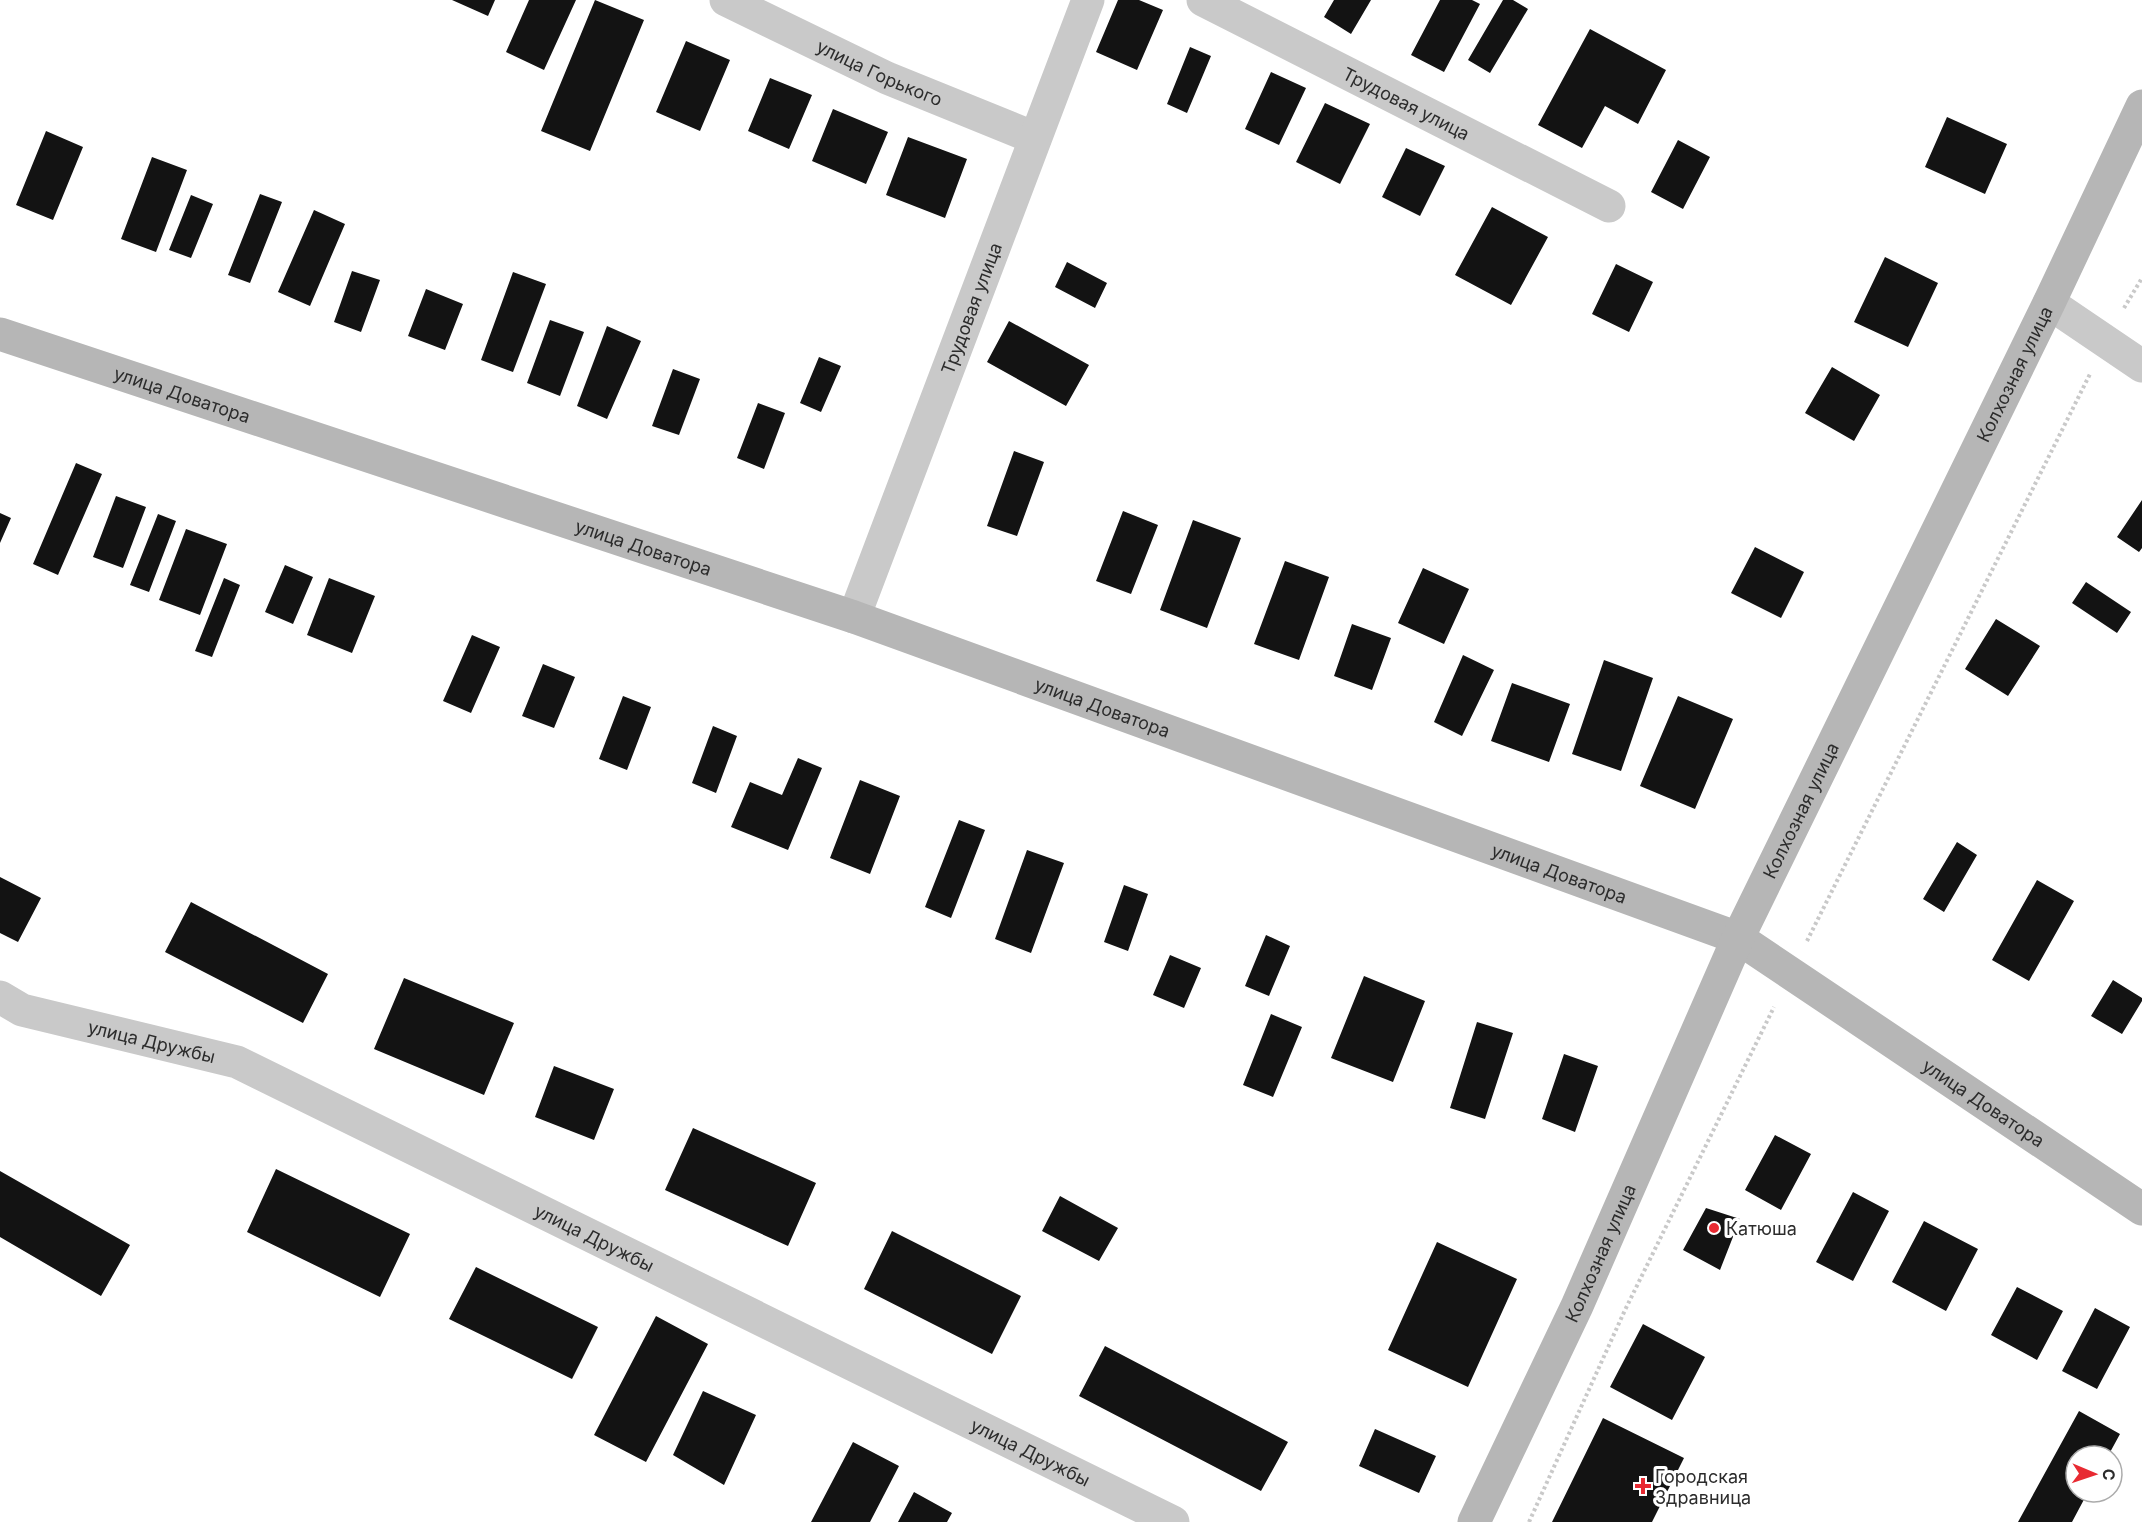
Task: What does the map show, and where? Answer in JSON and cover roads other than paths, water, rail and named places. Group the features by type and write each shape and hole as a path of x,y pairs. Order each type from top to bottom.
{"street":[{"name":"улица Горького","path":"726,0 887,78 1035,138"},
{"name":"Трудовая улица","path":"854,617 1088,0"},
{"name":"Трудовая улица","path":"1203,0 1609,206"},
{"name":"Колхозная улица","path":"1474,1522 1577,1306 1738,938 2049,303 2142,106"},
{"path":"2049,303 2142,366"},
{"name":"улица Доватора","path":"0,334 854,617 1738,938 2142,1209"},
{"name":"улица Дружбы","path":"0,997 22,1010 237,1062 1173,1522"}],"place":[{"name":"Катюша","path":"1714,1228"},
{"name":"Городская Здравница","path":"1643,1486"}]}
